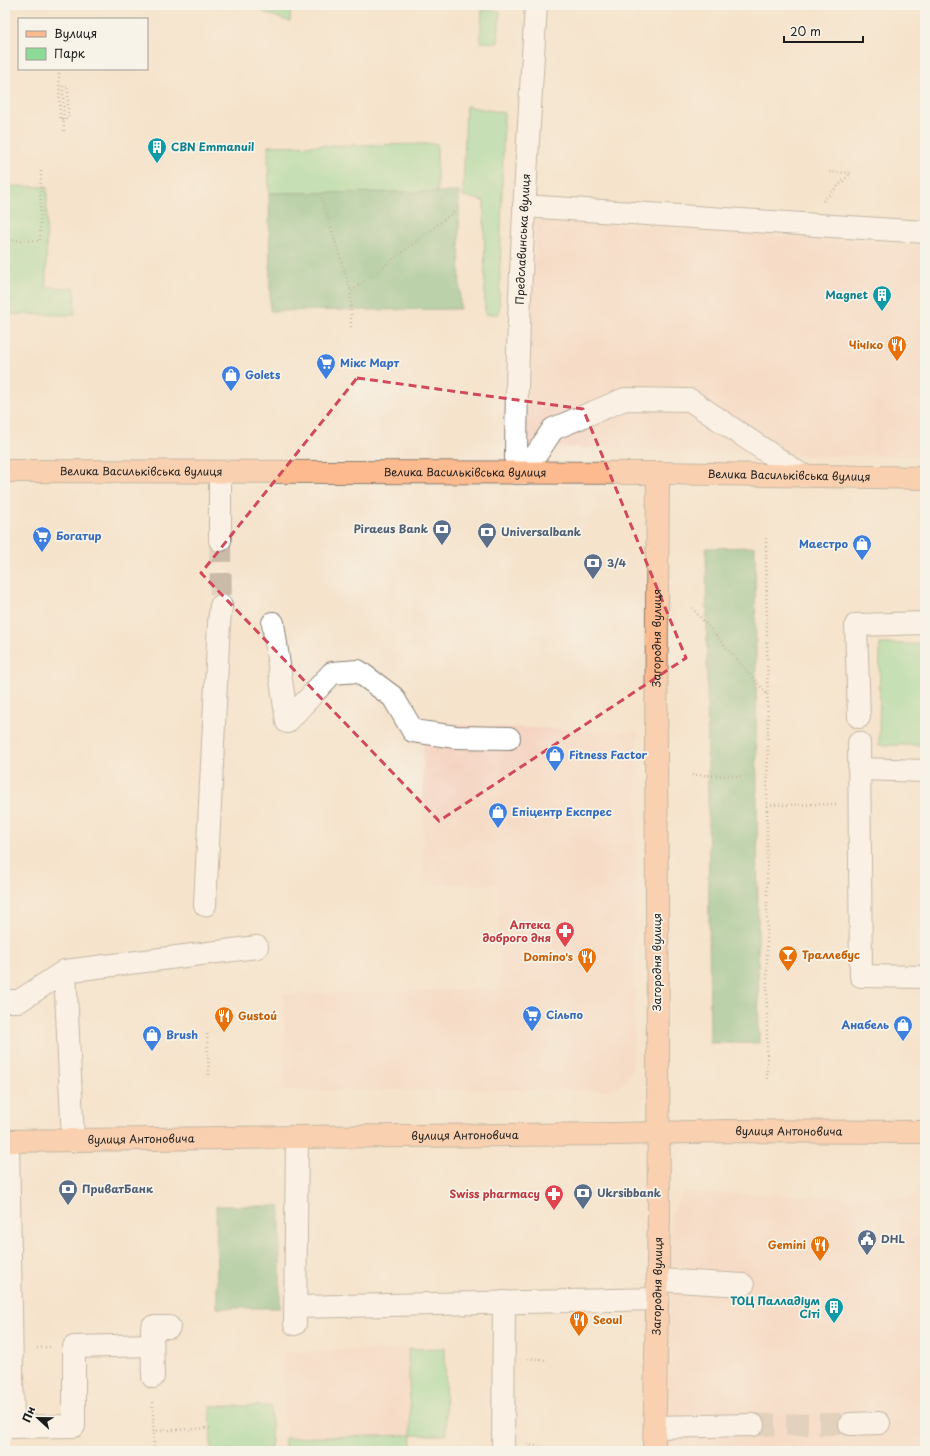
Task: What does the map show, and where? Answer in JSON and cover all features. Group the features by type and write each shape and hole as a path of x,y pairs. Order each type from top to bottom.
{"main road":[{"name":"Велика Васильківська вулиця","path":"5,471 658,473 925,478"},
{"name":"Загородня вулиця","path":"654,1451 659,1205 656,736 658,473"},
{"name":"вулиця Антоновича","path":"7,1141 726,1131 925,1132"}],"street":[{"name":"Предславинська вулиця","path":"520,473 516,428 524,206 536,5"},
{"path":"524,206 925,232"},
{"path":"520,473 553,429 625,399 690,400 803,476"},
{"path":"220,472 220,540"},
{"path":"205,905 221,606"},
{"path":"273,623 287,722 332,672 358,671 393,697 413,731 456,737 509,738"},
{"path":"859,717 856,625 925,623"},
{"path":"859,743 861,976 925,977"},
{"path":"860,769 925,771"},
{"path":"5,1001 19,1001 65,971 258,947"},
{"path":"65,971 73,1141"},
{"path":"297,1137 295,1316 504,1302 658,1289 743,1285"},
{"path":"7,1141 9,1427 74,1426 74,1347 152,1345"},
{"path":"503,1451 504,1302"},
{"path":"153,1377 152,1327 169,1327"},
{"path":"850,1424 879,1424"},
{"path":"655,1427 753,1425"}],"path":[{"path":"59,70 60,119 64,119"},
{"path":"64,119 68,119 68,86 63,86 64,131"},
{"path":"5,248 5,240 40,241 41,170"},
{"path":"822,201 851,173 829,172"},
{"path":"320,193 351,292 351,327"},
{"path":"351,292 455,211"},
{"path":"766,538 768,744 767,1082"},
{"path":"692,608 767,694"},
{"path":"692,775 741,776"},
{"path":"767,805 860,804"},
{"path":"207,1034 209,1076"},
{"path":"153,1377 154,1451"},
{"path":"153,1431 211,1428"}],"highlighted area":[{"path":"357,378 583,409 686,658 439,821 201,573"}],"shaded area":[{"path":"536,220 925,246 925,456 786,456 525,446"},
{"path":"423,724 637,732 634,1044 632,1071 623,1084 610,1090 285,1090 284,994 500,989 498,885 423,884"},
{"path":"683,1192 925,1199 925,1451 665,1451 671,1215"},
{"path":"445,1348 446,1435 412,1435 411,1451 285,1451 283,1352"}],"green space":[{"path":"263,5 291,5 290,22 263,12"},
{"path":"482,10 500,11 498,43 480,42"},
{"path":"466,106 504,113 499,314 485,314 484,201 463,196"},
{"path":"437,144 437,192 269,193 268,146"},
{"path":"5,186 47,187 46,287 75,288 75,315 5,314"},
{"path":"459,192 460,309 270,311 269,193"},
{"path":"755,547 759,1043 710,1043 706,548"},
{"path":"880,644 925,644 925,745 879,745"},
{"path":"216,1206 280,1206 280,1308 217,1308"},
{"path":"445,1348 446,1435 412,1435 411,1451 285,1451 285,1438 411,1435 408,1349"},
{"path":"210,1406 271,1406 271,1451 211,1451"}],"tunnel":[{"path":"220,540 221,606"},
{"path":"753,1425 850,1424"}],"place":[{"name":"CBN Emmanuil","path":"157,164"},
{"name":"Magnet","path":"882,312"},
{"name":"Чічіко","path":"897,362"},
{"name":"Мікс Март","path":"326,380"},
{"name":"Golets","path":"231,392"},
{"name":"Piraeus Bank","path":"442,546"},
{"name":"Universalbank","path":"487,549"},
{"name":"Богатир","path":"42,553"},
{"name":"Маестро","path":"862,561"},
{"name":"3/4","path":"593,580"},
{"name":"Fitness Factor","path":"555,772"},
{"name":"Епіцентр Експрес","path":"498,829"},
{"name":"Аптека доброго дня","path":"565,948"},
{"name":"Траллебус","path":"788,972"},
{"name":"Domino's","path":"587,974"},
{"name":"Сільпо","path":"532,1032"},
{"name":"Gustoú","path":"224,1033"},
{"name":"Анабель","path":"903,1042"},
{"name":"Brush","path":"152,1052"},
{"name":"ПриватБанк","path":"68,1206"},
{"name":"Ukrsibbank","path":"583,1210"},
{"name":"Swiss pharmacy","path":"554,1211"},
{"name":"DHL","path":"867,1256"},
{"name":"Gemini","path":"820,1262"},
{"name":"ТОЦ Палладіум Сіті","path":"834,1324"},
{"name":"Seoul","path":"579,1337"}]}
